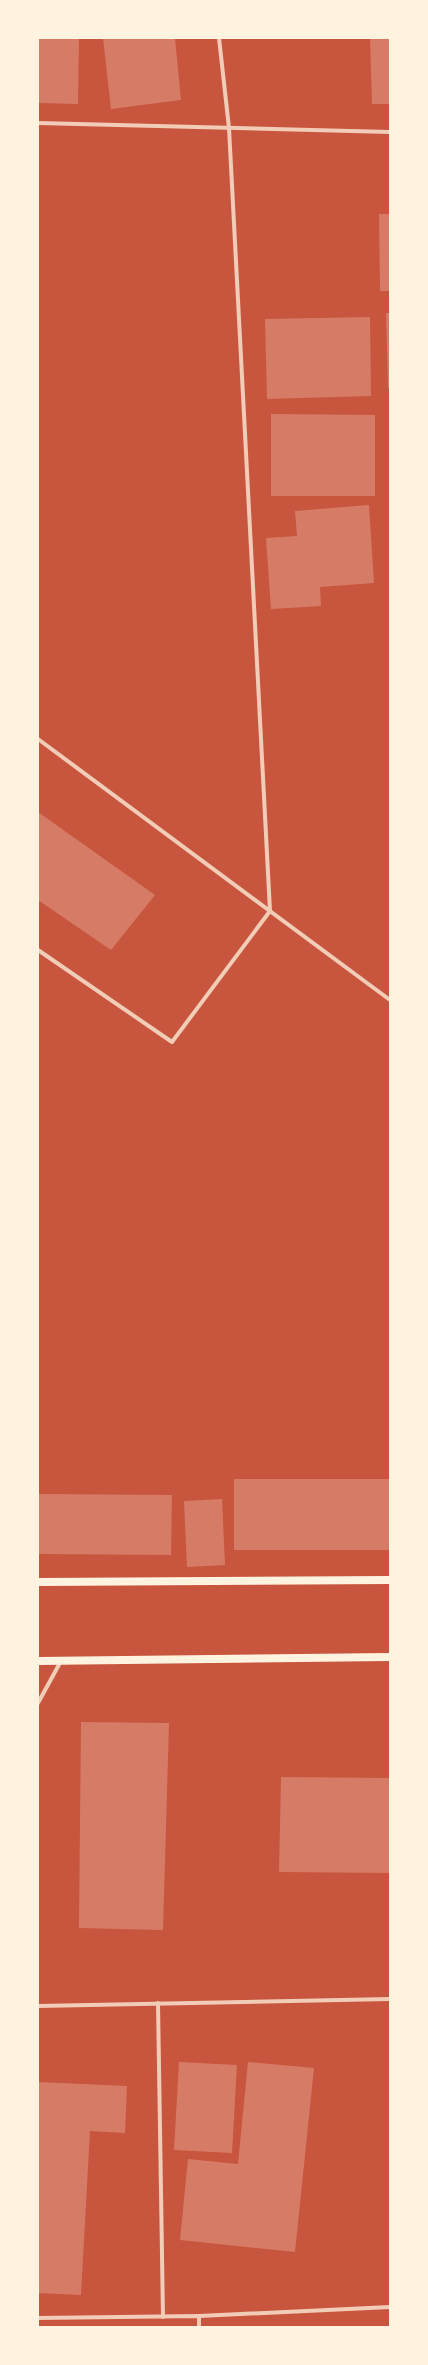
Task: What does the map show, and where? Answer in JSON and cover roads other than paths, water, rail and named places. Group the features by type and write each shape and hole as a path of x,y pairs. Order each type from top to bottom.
{"main road":[{"path":"38,1582 390,1580"},
{"path":"38,1660 390,1657"}],"street":[{"path":"38,950 172,1042 270,911 229,128 219,38"},
{"path":"38,123 390,132"},
{"path":"38,739 390,1000"},
{"path":"38,1703 62,1660"},
{"path":"38,2006 390,1999"},
{"path":"158,2003 163,2317"},
{"path":"38,2318 199,2316 390,2307"},
{"path":"199,2316 200,2327"}]}
